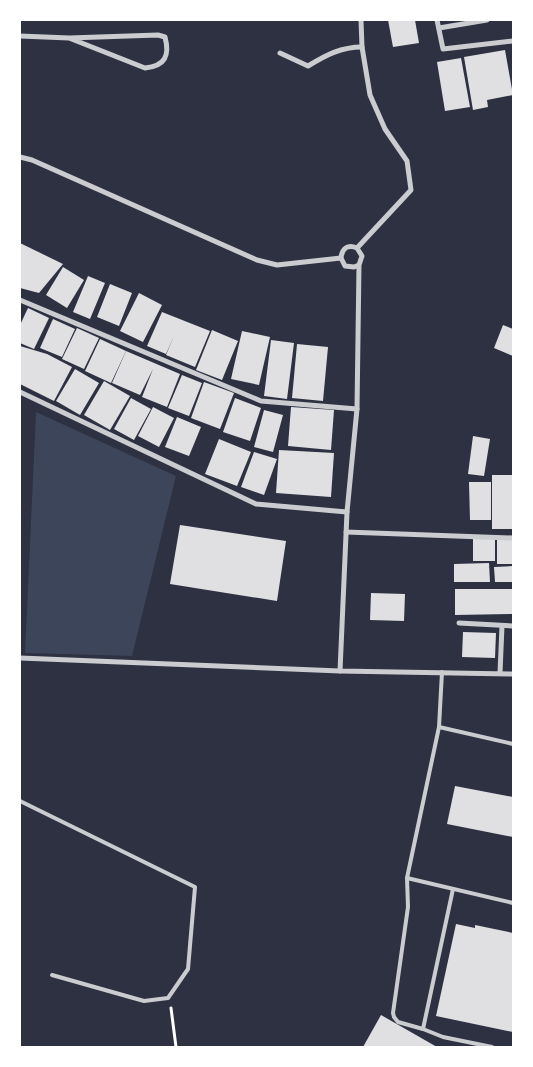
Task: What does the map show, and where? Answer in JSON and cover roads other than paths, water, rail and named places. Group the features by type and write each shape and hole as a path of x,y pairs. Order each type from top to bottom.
{"street":[{"path":"357,248 411,190 407,161 385,129 370,95 362,47 362,20"},
{"path":"437,20 442,45 446,49 513,41"},
{"path":"439,28 487,20"},
{"path":"20,36 69,38 158,35 165,37 168,53 165,60 155,67 145,68 69,38"},
{"path":"280,53 308,66 331,52 348,47 362,47"},
{"path":"20,157 32,160 256,260 277,265 340,258"},
{"path":"340,258 344,249 348,246 357,248 362,256 358,264 357,409 347,512 340,671"},
{"path":"340,258 345,266 354,267 358,264"},
{"path":"20,300 261,401 357,409"},
{"path":"20,392 256,504 347,512"},
{"path":"346,532 513,538"},
{"path":"459,623 513,626"},
{"path":"500,673 502,626"},
{"path":"20,658 340,671 513,674"}],"lane":[{"path":"442,672 440,727 407,878 408,907 393,1013 398,1022 443,1037 492,1047"},
{"path":"440,727 513,744"},
{"path":"20,801 196,887 188,969 168,998 144,1001 52,975"},
{"path":"407,878 513,903"},
{"path":"423,1029 454,889"}]}
